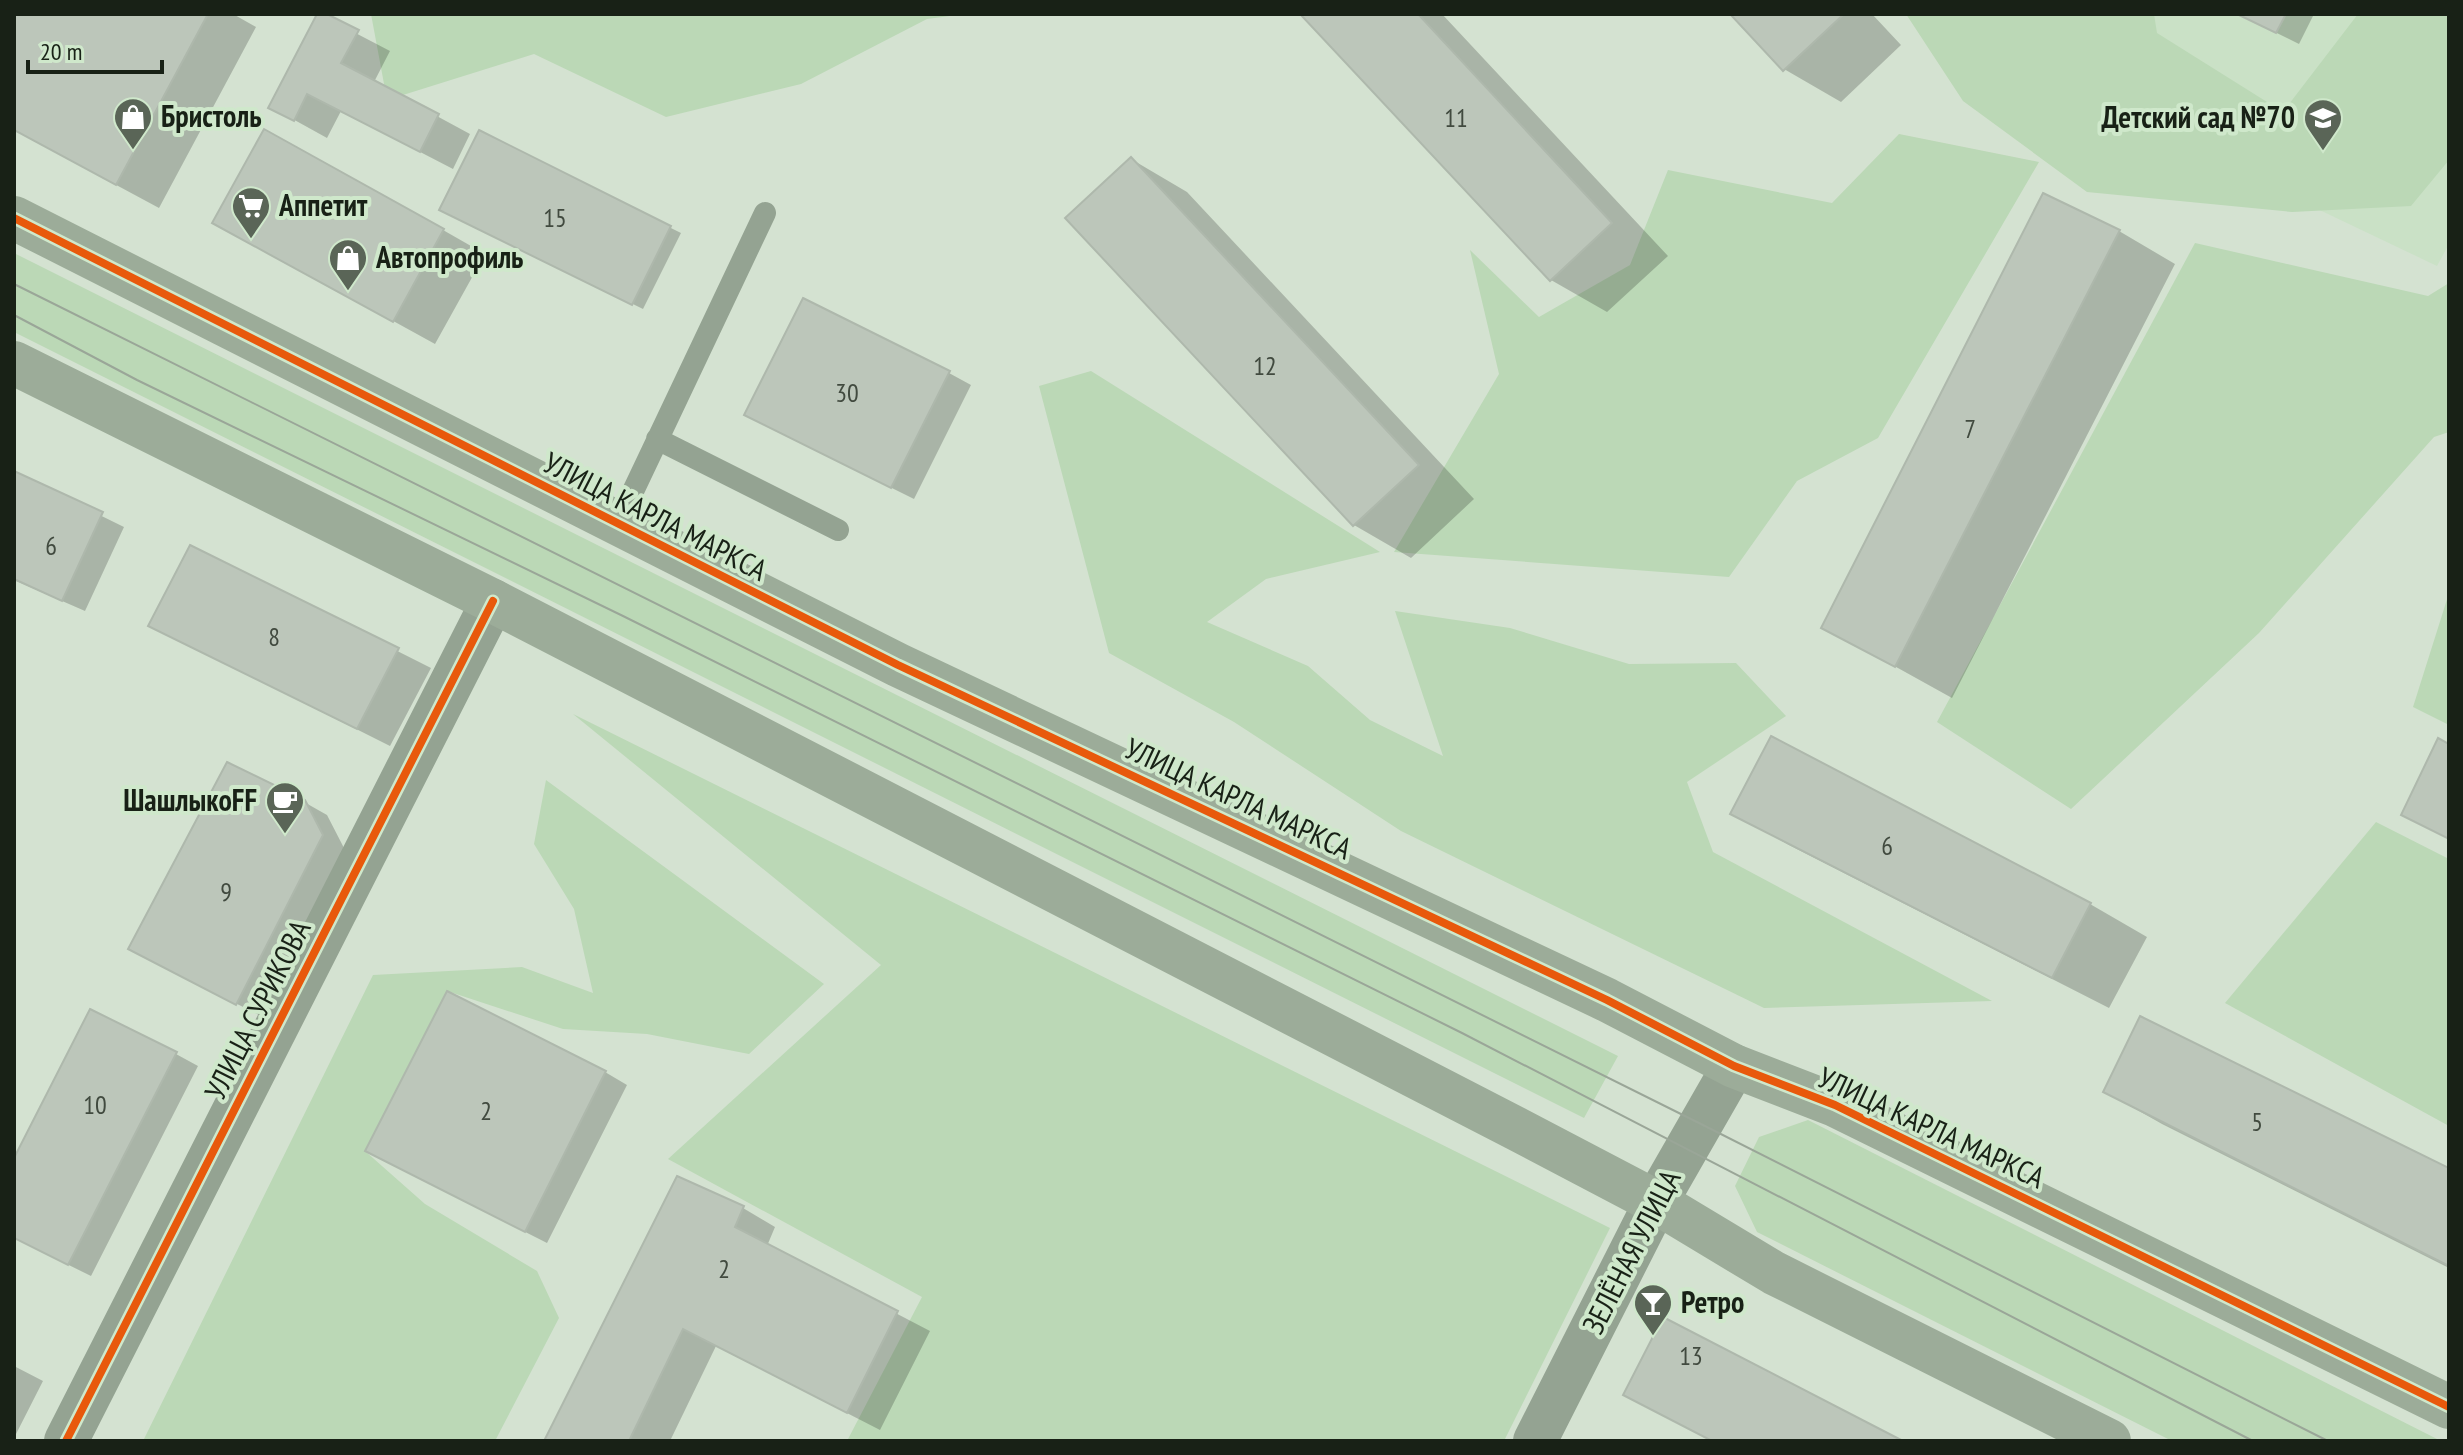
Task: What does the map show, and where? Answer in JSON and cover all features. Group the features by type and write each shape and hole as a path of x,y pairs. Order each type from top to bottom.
{"street":[{"name":"УЛИЦА КАРЛА МАРКСА","path":"14,218 898,665 1607,1000 1734,1066 1835,1105 2449,1407"},
{"path":"14,363 493,601 1656,1202 1774,1273 2109,1441"},
{"name":"УЛИЦА СУРИКОВА","path":"66,1441 493,601"},
{"name":"ЗЕЛЁНАЯ УЛИЦА","path":"1535,1441 1656,1202 1734,1066"}],"lane":[{"path":"617,525 765,213"},
{"path":"657,439 838,530"}],"shaded area":[{"path":"371,14 965,14 927,19 801,84 666,117 534,54 387,100"},
{"name":"Детский сад №70","path":"1906,14 2154,14 2157,33 2283,112 2358,14 2449,14 2449,160 2411,206 2292,212 2087,192 1963,101"},
{"name":"Детский сад №70","path":"2026,14 2449,14 2449,244 2437,266 2003,59"},
{"path":"1899,134 2039,162 1878,438 1797,481 1729,577 1394,552 1499,374 1470,250 1539,317 1630,265 1668,170 1832,203"},
{"path":"2195,243 2428,296 2449,283 2449,432 2434,437 2259,633 2071,809 1937,722"},
{"path":"14,253 1618,1056 1584,1118 14,332"},
{"path":"1091,371 1380,552 1266,579 1207,622 1308,666 1370,720 1443,756 1395,611 1510,628 1629,664 1736,663 1786,716 1687,782 1713,852 1992,1001 1764,1008 1401,831 1234,722 1109,653 1039,386"},
{"path":"2449,593 2449,725 2413,707"},
{"path":"573,714 1610,1228 1504,1441 847,1441 922,1297 668,1159 881,965"},
{"path":"546,780 824,984 749,1054 647,1034 563,1029 447,991 365,1151 425,1204 537,1271 559,1318 495,1441 143,1441 373,975 522,967 593,993 574,909 534,844"},
{"path":"2376,822 2449,859 2449,1126 2225,1003"},
{"path":"1808,1120 2441,1441 2172,1441 1757,1232 1735,1186 1759,1137"}],"building":[{"path":"14,14 208,14 116,185 14,130"},
{"path":"317,14 327,14 359,30 341,63 439,114 420,152 307,94 294,121 268,108"},
{"path":"1300,14 1418,14 1612,223 1550,281"},
{"path":"1730,14 1844,14 1783,71"},
{"path":"2237,14 2286,14 2276,33"},
{"path":"264,129 444,229 393,322 212,223"},
{"path":"479,130 671,226 632,305 439,210"},
{"path":"1131,157 1419,465 1353,526 1065,218"},
{"path":"2043,193 2120,230 1895,667 1821,628"},
{"path":"803,298 950,371 891,488 744,415"},
{"path":"14,471 103,512 62,601 14,579"},
{"path":"190,545 399,648 357,729 148,626"},
{"path":"1771,736 2091,903 2052,978 1730,814"},
{"path":"2438,738 2449,744 2449,839 2401,815"},
{"path":"227,762 305,800 323,835 236,1005 128,949"},
{"path":"447,991 606,1071 525,1232 365,1151"},
{"path":"90,1009 177,1052 68,1265 14,1238 14,1158"},
{"path":"2140,1016 2449,1168 2449,1266 2103,1092"},
{"path":"677,1176 744,1206 735,1227 898,1311 847,1413 683,1329 629,1441 544,1441"},
{"path":"1663,1317 1903,1441 1712,1441 1623,1395"}],"tram line":[{"path":"14,284 1701,1124 2328,1441"},
{"path":"14,315 137,380 623,616 1462,1033 2253,1441"}],"cycle path":[{"path":"14,218 898,665 1607,1000 1734,1066 1835,1105 2449,1407"},
{"path":"66,1441 493,601"}],"place":[{"name":"Бристоль","path":"133,151"},
{"name":"Детский сад №70","path":"2323,152"},
{"name":"Аппетит","path":"251,240"},
{"name":"Автопрофиль","path":"348,292"},
{"name":"ШашлыкoFF","path":"285,835"},
{"name":"Ретро","path":"1653,1337"}]}
